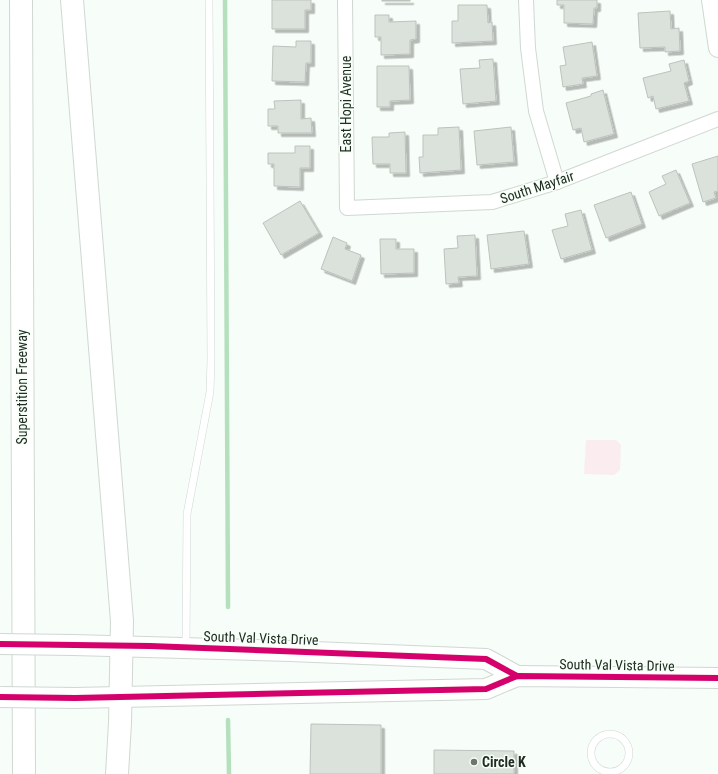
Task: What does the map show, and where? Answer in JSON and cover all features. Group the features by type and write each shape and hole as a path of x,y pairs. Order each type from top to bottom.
{"highway":[{"name":"Superstition Freeway","path":"21,0 24,774"},
{"path":"72,0 120,589 122,646 117,774"}],"main road":[{"name":"South Val Vista Drive","path":"0,644 122,646 486,659 517,676"},
{"name":"South Val Vista Drive","path":"0,698 75,698 486,689 517,676 718,678"}],"street":[{"name":"East Hopi Avenue","path":"345,0 347,208"},
{"path":"526,0 528,48 536,111 557,182"},
{"path":"711,0 718,48"},
{"name":"South Mayfair","path":"347,208 492,202 557,182 718,119"}],"lane":[{"path":"186,648 187,514 210,392 209,0"},
{"path":"607,734 620,736 628,744 629,750 627,762 623,767 612,772 600,769 592,759 592,746 601,736 607,734"}],"shaded area":[{"path":"586,440 616,440 621,445 620,470 614,475 584,474"}],"building":[{"path":"272,0 311,0 311,10 305,10 305,29 272,29"},
{"path":"410,0 410,1 382,1"},
{"path":"557,0 597,0 597,8 594,8 593,24 564,23 564,5 557,5"},
{"path":"458,5 487,5 488,23 492,22 493,41 452,43 452,21 458,21"},
{"path":"670,11 671,29 679,28 680,51 665,52 665,47 640,48 638,13"},
{"path":"375,15 389,15 389,22 416,21 416,39 410,40 410,54 381,55 381,37 375,37"},
{"path":"296,41 311,41 311,63 306,63 305,82 272,81 273,46 296,47"},
{"path":"592,42 597,76 582,78 583,84 563,87 560,66 566,65 563,47"},
{"path":"493,59 496,101 463,104 460,69 480,68 479,60"},
{"path":"684,60 689,81 684,83 689,101 656,109 653,96 648,98 643,78 671,71 669,64"},
{"path":"377,66 409,66 410,100 390,101 390,107 377,107"},
{"path":"603,90 614,134 584,142 581,128 573,130 566,103 591,96 591,94"},
{"path":"301,100 301,119 311,118 312,133 278,133 278,126 268,126 268,109 275,109 274,101"},
{"path":"459,127 461,170 420,173 419,157 423,157 423,135 438,135 438,128"},
{"path":"511,127 514,162 477,165 474,131"},
{"path":"405,132 406,173 390,173 390,164 373,164 372,137 389,137 389,133"},
{"path":"295,146 310,146 310,168 300,168 300,187 274,186 274,164 268,164 268,153 295,153"},
{"path":"718,156 718,191 714,192 716,198 703,202 692,164"},
{"path":"676,170 690,203 659,216 649,192 666,184 662,176"},
{"path":"631,192 642,224 606,238 594,205"},
{"path":"300,201 319,233 281,255 263,223"},
{"path":"581,210 592,250 561,259 552,230 568,226 565,214"},
{"path":"524,231 529,264 491,269 487,235"},
{"path":"475,235 477,276 458,277 459,283 446,284 444,249 458,248 457,236"},
{"path":"333,237 347,243 345,249 361,255 352,281 321,269"},
{"path":"380,239 396,239 396,249 414,249 414,273 381,274"},
{"path":"311,724 381,725 381,774 310,774"},
{"name":"Circle K","path":"434,750 514,751 514,774 434,774"}],"waterway":[{"path":"225,0 228,607"},
{"path":"228,720 229,774"}],"cycle path":[{"path":"0,644 150,646 486,659 517,676"},
{"path":"0,697 75,698 486,689 517,676 718,678"}],"place":[{"name":"Circle K","path":"474,762"}]}
